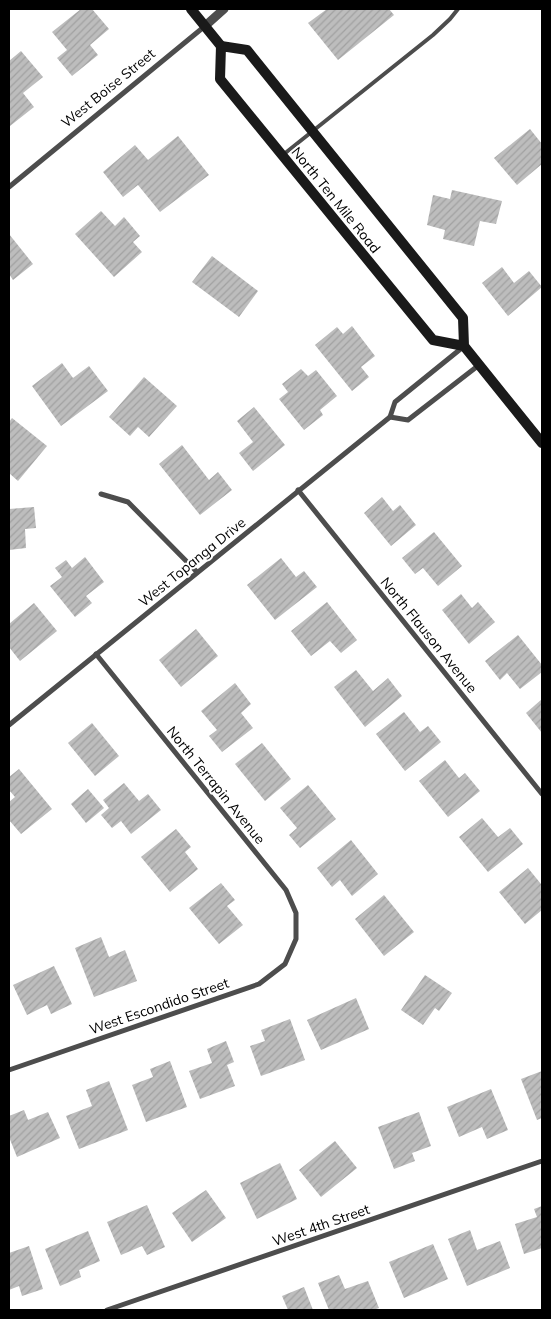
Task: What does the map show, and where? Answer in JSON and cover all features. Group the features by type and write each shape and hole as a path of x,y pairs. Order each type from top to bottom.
{"main road":[{"path":"190,9 221,46"},
{"name":"North Ten Mile Road","path":"221,46 247,50 313,131 463,318 464,346 434,340 282,156 220,79 221,46"},
{"path":"464,346 542,444"}],"street":[{"name":"West Boise Street","path":"9,187 224,9"},
{"name":"West Topanga Drive","path":"9,725 390,417 395,402 464,346"},
{"path":"390,417 408,420 479,365"},
{"name":"North Flauson Avenue","path":"298,490 542,794"},
{"path":"101,494 128,502 197,572"},
{"name":"North Terrapin Avenue","path":"96,654 286,890 296,913 296,939"},
{"name":"West Escondido Street","path":"9,1070 259,984 285,964 296,939"},
{"name":"West 4th Street","path":"107,1310 542,1161"}],"lane":[{"path":"282,156 433,35 458,9"}],"building":[{"path":"81,9 92,9 109,29 90,45 98,55 72,76 57,58 67,50 52,32"},
{"path":"327,9 389,9 394,15 338,60 308,23"},
{"path":"21,51 43,77 23,93 34,107 10,126 9,61"},
{"path":"530,129 542,144 542,164 517,185 494,158"},
{"path":"178,136 209,175 160,212 138,185 123,197 103,172 135,145 148,160"},
{"path":"452,190 502,201 496,224 480,221 474,246 443,239 445,230 427,225 433,195 450,199"},
{"path":"101,211 115,226 124,217 140,236 133,242 142,252 114,277 75,234"},
{"path":"9,234 33,264 13,280 9,274"},
{"path":"212,256 258,291 239,317 192,282"},
{"path":"502,267 514,283 529,271 542,287 508,316 482,283"},
{"path":"352,326 375,356 361,367 369,377 352,391 315,345 337,327 343,334"},
{"path":"62,363 73,378 89,366 108,391 61,426 32,386"},
{"path":"301,369 308,376 316,370 337,396 320,410 323,415 304,430 279,399 288,392 282,384"},
{"path":"144,377 177,406 149,437 138,427 130,436 109,417"},
{"path":"254,407 285,445 253,471 239,453 253,442 237,421"},
{"path":"12,418 47,446 18,481 9,473 9,422"},
{"path":"182,445 209,480 218,472 232,490 200,515 159,464"},
{"path":"382,497 393,511 400,505 416,525 391,546 364,513"},
{"path":"34,507 36,528 25,529 26,548 9,550 9,509"},
{"path":"434,532 462,566 438,586 423,568 415,574 402,558"},
{"path":"85,557 104,582 86,596 92,603 75,617 50,586 62,577 55,568 66,560 72,568"},
{"path":"281,558 296,577 304,571 317,587 275,620 247,585"},
{"path":"461,594 472,608 478,602 495,622 469,644 442,610"},
{"path":"327,602 357,640 341,653 330,641 311,656 291,631"},
{"path":"34,603 57,631 20,661 9,647 9,624"},
{"path":"196,629 218,656 181,687 159,660"},
{"path":"518,635 542,665 542,672 520,689 507,673 500,680 485,661"},
{"path":"356,670 373,691 388,678 402,696 365,727 334,687"},
{"path":"235,683 251,704 241,713 253,728 222,752 209,736 217,730 201,711"},
{"path":"542,699 542,733 526,713"},
{"path":"404,712 420,732 428,726 441,742 405,771 376,734"},
{"path":"92,723 119,756 95,776 68,743"},
{"path":"262,743 291,779 265,801 235,764"},
{"path":"445,760 459,778 465,773 480,791 448,817 419,781"},
{"path":"19,769 52,809 21,834 9,820 9,802 15,797 9,790 9,777"},
{"path":"124,783 139,801 148,794 161,810 131,834 121,821 112,828 101,815 109,808 103,800"},
{"path":"308,785 336,819 300,848 289,835 297,828 280,808"},
{"path":"88,789 104,808 86,823 71,804"},
{"path":"482,818 498,837 510,828 523,844 488,872 459,837"},
{"path":"176,829 191,847 185,852 198,869 170,892 141,857"},
{"path":"351,840 378,874 352,896 340,880 332,887 317,868"},
{"path":"528,868 542,883 542,910 525,924 499,892"},
{"path":"221,883 235,900 227,906 243,925 219,944 189,908"},
{"path":"384,895 414,932 384,956 355,919"},
{"path":"101,937 109,957 125,950 137,981 94,997 75,948"},
{"path":"54,966 72,1004 51,1014 47,1005 27,1015 13,985"},
{"path":"425,975 452,993 439,1011 435,1008 423,1025 401,1010"},
{"path":"356,998 369,1029 321,1050 307,1020"},
{"path":"290,1019 305,1060 261,1076 250,1046 265,1041 261,1030"},
{"path":"226,1041 234,1062 227,1065 235,1086 200,1099 189,1071 212,1063 207,1049"},
{"path":"170,1061 187,1107 146,1122 132,1085 153,1077 150,1069"},
{"path":"542,1071 542,1118 537,1120 521,1079"},
{"path":"109,1081 128,1130 79,1149 66,1116 92,1106 86,1090"},
{"path":"491,1089 508,1130 487,1139 482,1127 459,1137 447,1107"},
{"path":"24,1110 28,1120 48,1112 60,1138 17,1157 9,1137 9,1116"},
{"path":"419,1112 431,1146 412,1153 415,1161 394,1169 378,1127"},
{"path":"335,1141 357,1168 321,1197 299,1170"},
{"path":"280,1163 297,1199 257,1219 240,1183"},
{"path":"206,1190 226,1218 192,1242 172,1213"},
{"path":"147,1205 165,1247 147,1255 142,1246 121,1255 107,1222"},
{"path":"542,1206 542,1248 524,1254 515,1224 537,1217 534,1209"},
{"path":"470,1230 477,1250 500,1241 510,1268 467,1286 448,1239"},
{"path":"88,1231 100,1261 79,1270 81,1277 60,1286 45,1249"},
{"path":"433,1244 448,1279 404,1298 389,1262"},
{"path":"29,1246 43,1289 22,1296 19,1286 9,1290 9,1253"},
{"path":"339,1275 345,1289 368,1281 379,1308 373,1310 329,1310 318,1283"},
{"path":"304,1287 313,1310 288,1310 282,1296"}]}
